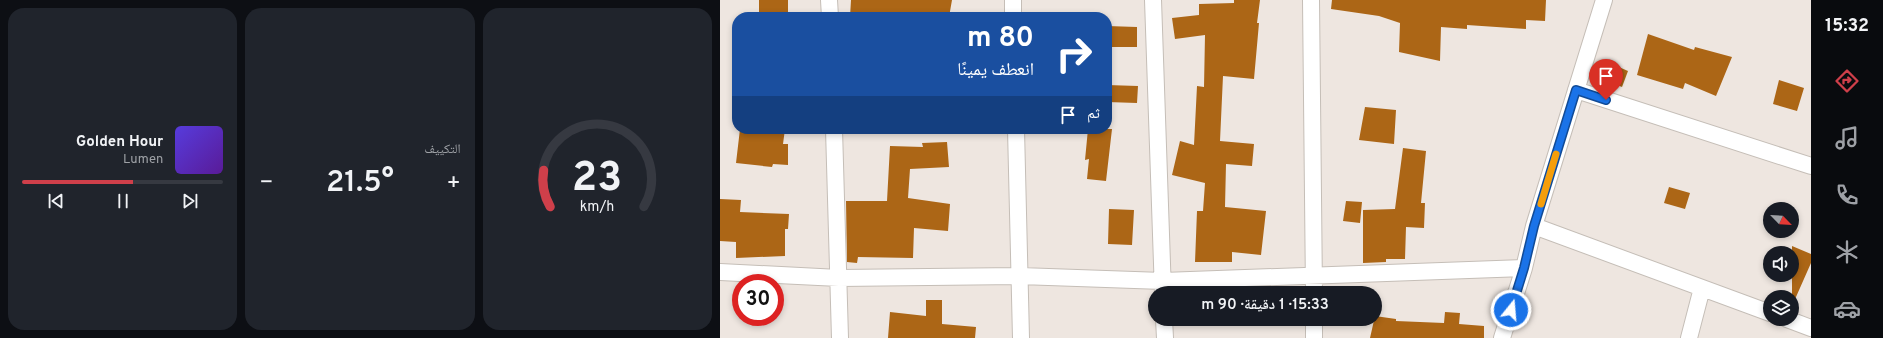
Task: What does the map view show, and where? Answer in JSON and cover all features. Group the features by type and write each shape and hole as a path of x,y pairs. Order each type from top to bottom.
{"street":[{"path":"829,0 830,12"},
{"path":"1013,0 1013,12"},
{"path":"1153,0 1163,286"},
{"path":"1311,0 1314,286"},
{"path":"1502,338 1524,268 1534,226 1604,0"},
{"path":"1576,90 1811,166"},
{"path":"834,134 840,338"},
{"path":"1016,134 1021,338"},
{"path":"1534,226 1763,310"},
{"path":"1177,286 1314,276 1524,268"},
{"path":"720,272 839,278 1020,276 1150,286"},
{"path":"1689,338 1702,288"},
{"path":"1799,324 1811,328"},
{"path":"1164,326 1165,338"},
{"path":"1314,326 1314,338"}],"building":[{"path":"759,0 788,0 788,12 759,12"},
{"path":"851,0 952,0 950,12 850,12"},
{"path":"1234,0 1260,0 1257,23 1259,23 1254,79 1223,76 1220,141 1254,144 1252,166 1226,164 1225,207 1266,211 1261,255 1232,252 1232,262 1195,262 1197,211 1203,211 1205,183 1172,175 1180,141 1194,145 1197,86 1204,87 1205,35 1175,39 1172,18 1199,15 1199,4 1234,3"},
{"path":"1332,0 1546,0 1545,21 1526,20 1526,29 1467,25 1467,29 1441,27 1440,61 1399,52 1400,23 1379,16 1331,9"},
{"path":"1112,26 1137,27 1137,47 1112,47"},
{"path":"1648,34 1694,50 1695,47 1732,57 1716,96 1685,83 1683,89 1637,75"},
{"path":"1612,64 1628,71 1622,87 1605,80"},
{"path":"1779,80 1804,88 1797,111 1773,104"},
{"path":"1112,85 1138,86 1137,103 1112,102"},
{"path":"1365,107 1396,110 1394,144 1359,140"},
{"path":"739,134 784,134 783,144 788,144 788,165 773,164 772,167 736,163"},
{"path":"1088,134 1111,134 1106,181 1087,179 1089,159 1085,160"},
{"path":"947,142 949,167 910,169 908,198 950,204 948,231 914,228 913,258 858,257 857,263 847,262 846,201 887,201 890,146 923,147 922,143"},
{"path":"1403,148 1426,151 1421,203 1425,203 1424,228 1406,227 1405,259 1386,259 1386,262 1363,263 1363,210 1395,209"},
{"path":"1669,187 1690,193 1685,209 1664,203"},
{"path":"720,199 741,200 740,212 789,214 788,229 785,229 785,256 736,258 736,242 720,241"},
{"path":"1346,201 1362,202 1360,223 1343,221"},
{"path":"1109,209 1134,210 1132,245 1108,244"},
{"path":"1799,249 1811,254 1811,263 1799,290 1792,290 1792,282 1799,282"},
{"path":"926,300 942,300 942,324 976,327 975,338 888,338 890,312 926,316"},
{"path":"1445,312 1460,313 1459,324 1484,326 1484,338 1370,338 1373,326 1382,326 1382,317 1396,319 1396,321 1444,323"}],"slow traffic":[{"path":"1541,204 1556,154"}],"route":[{"path":"1511,310 1524,268 1534,226 1576,90 1606,100"}]}
